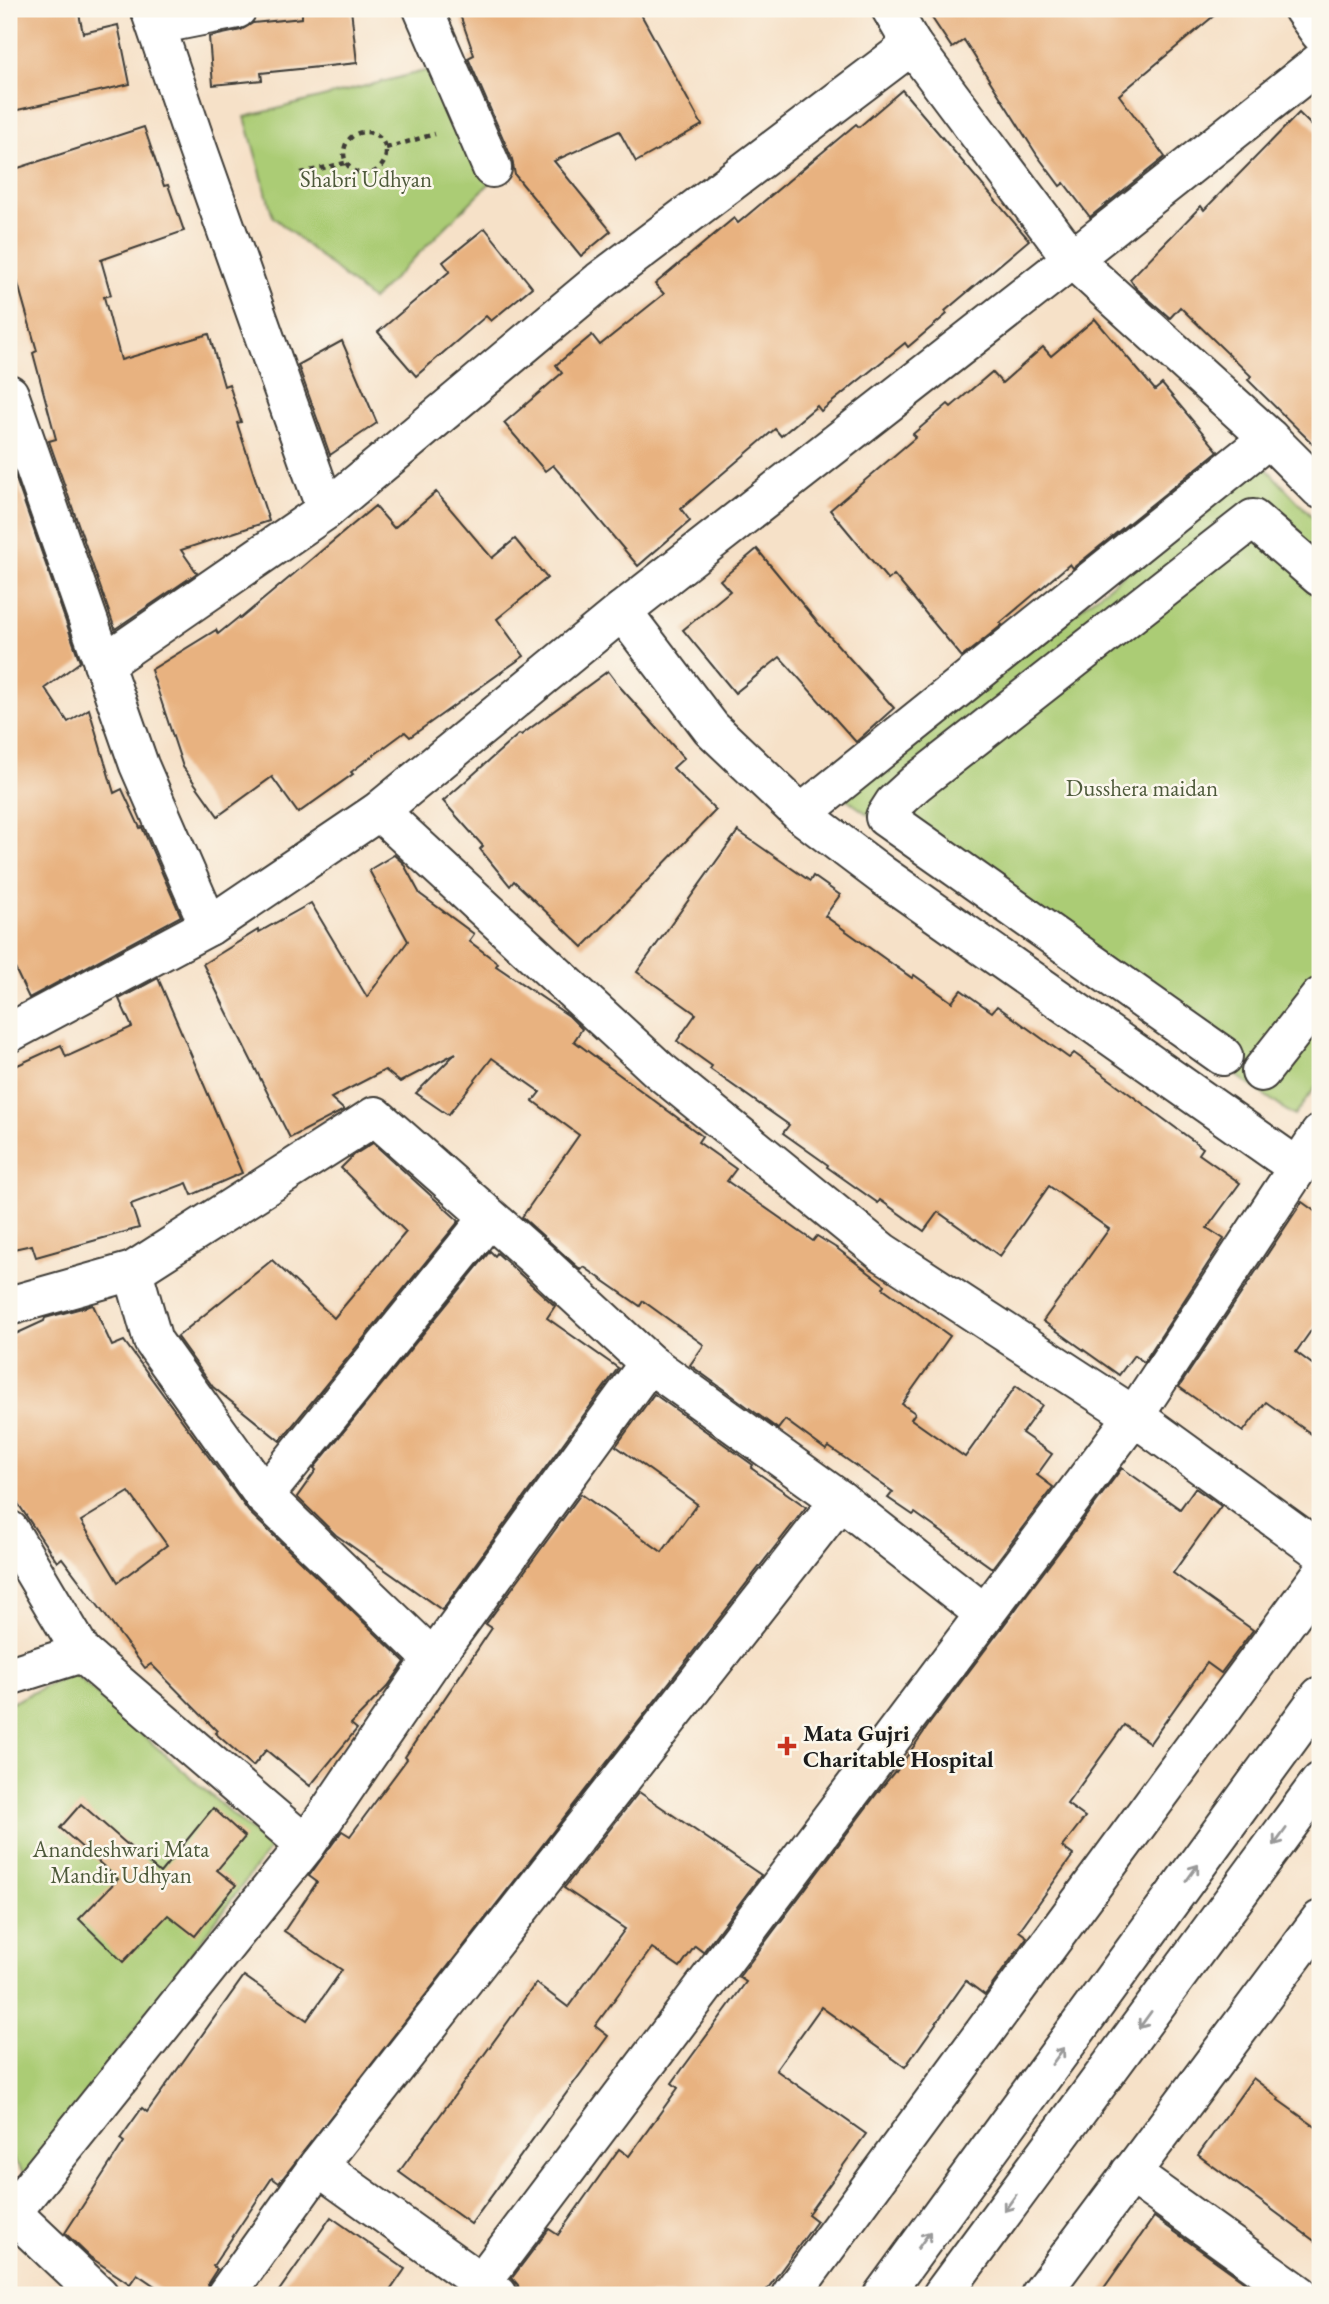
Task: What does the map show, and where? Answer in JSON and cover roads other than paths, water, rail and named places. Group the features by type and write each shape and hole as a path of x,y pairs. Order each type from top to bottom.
{"street":[{"path":"237,9 153,17 326,510"},
{"path":"423,9 492,168"},
{"path":"891,9 912,45 1072,259 1269,438 1320,489"},
{"path":"1303,9 1320,33"},
{"path":"103,664 326,510 600,281 912,45"},
{"path":"9,1033 209,926 379,811 622,611 1320,62"},
{"path":"9,394 139,765 209,926"},
{"path":"801,814 1269,438"},
{"path":"1223,1056 885,817 894,803 916,783 1253,519 1320,577"},
{"path":"622,611 711,728 801,814 882,875 1297,1167"},
{"path":"379,811 659,1070 882,1252 1134,1416 1320,1551"},
{"path":"1261,1072 1320,997"},
{"path":"9,1306 133,1272 375,1116 537,1259 649,1363 841,1500 985,1614"},
{"path":"318,2166 483,2291 1134,1416 1320,1133"},
{"path":"264,1496 489,1219"},
{"path":"133,1272 153,1340 264,1496 433,1659"},
{"path":"99,2295 10,2211 306,1844 433,1659 649,1363"},
{"path":"226,2295 318,2166 841,1500"},
{"path":"9,1530 82,1653 306,1844"},
{"path":"791,2295 1320,1576"},
{"path":"9,1676 82,1653"},
{"path":"883,2295 1320,1696"},
{"path":"942,2295 1320,1782"},
{"path":"1040,2295 1320,1920"},
{"path":"1130,2173 1300,2295"}],"place":[{"name":"Mata Gujri Charitable Hospital","path":"787,1746"}],"park label":[{"name":"Shabri Udhyan","path":"366,179"},
{"name":"Dusshera maidan","path":"1142,788"},
{"name":"Anandeshwari Mata Mandir Udhyan","path":"121,1862"}]}
